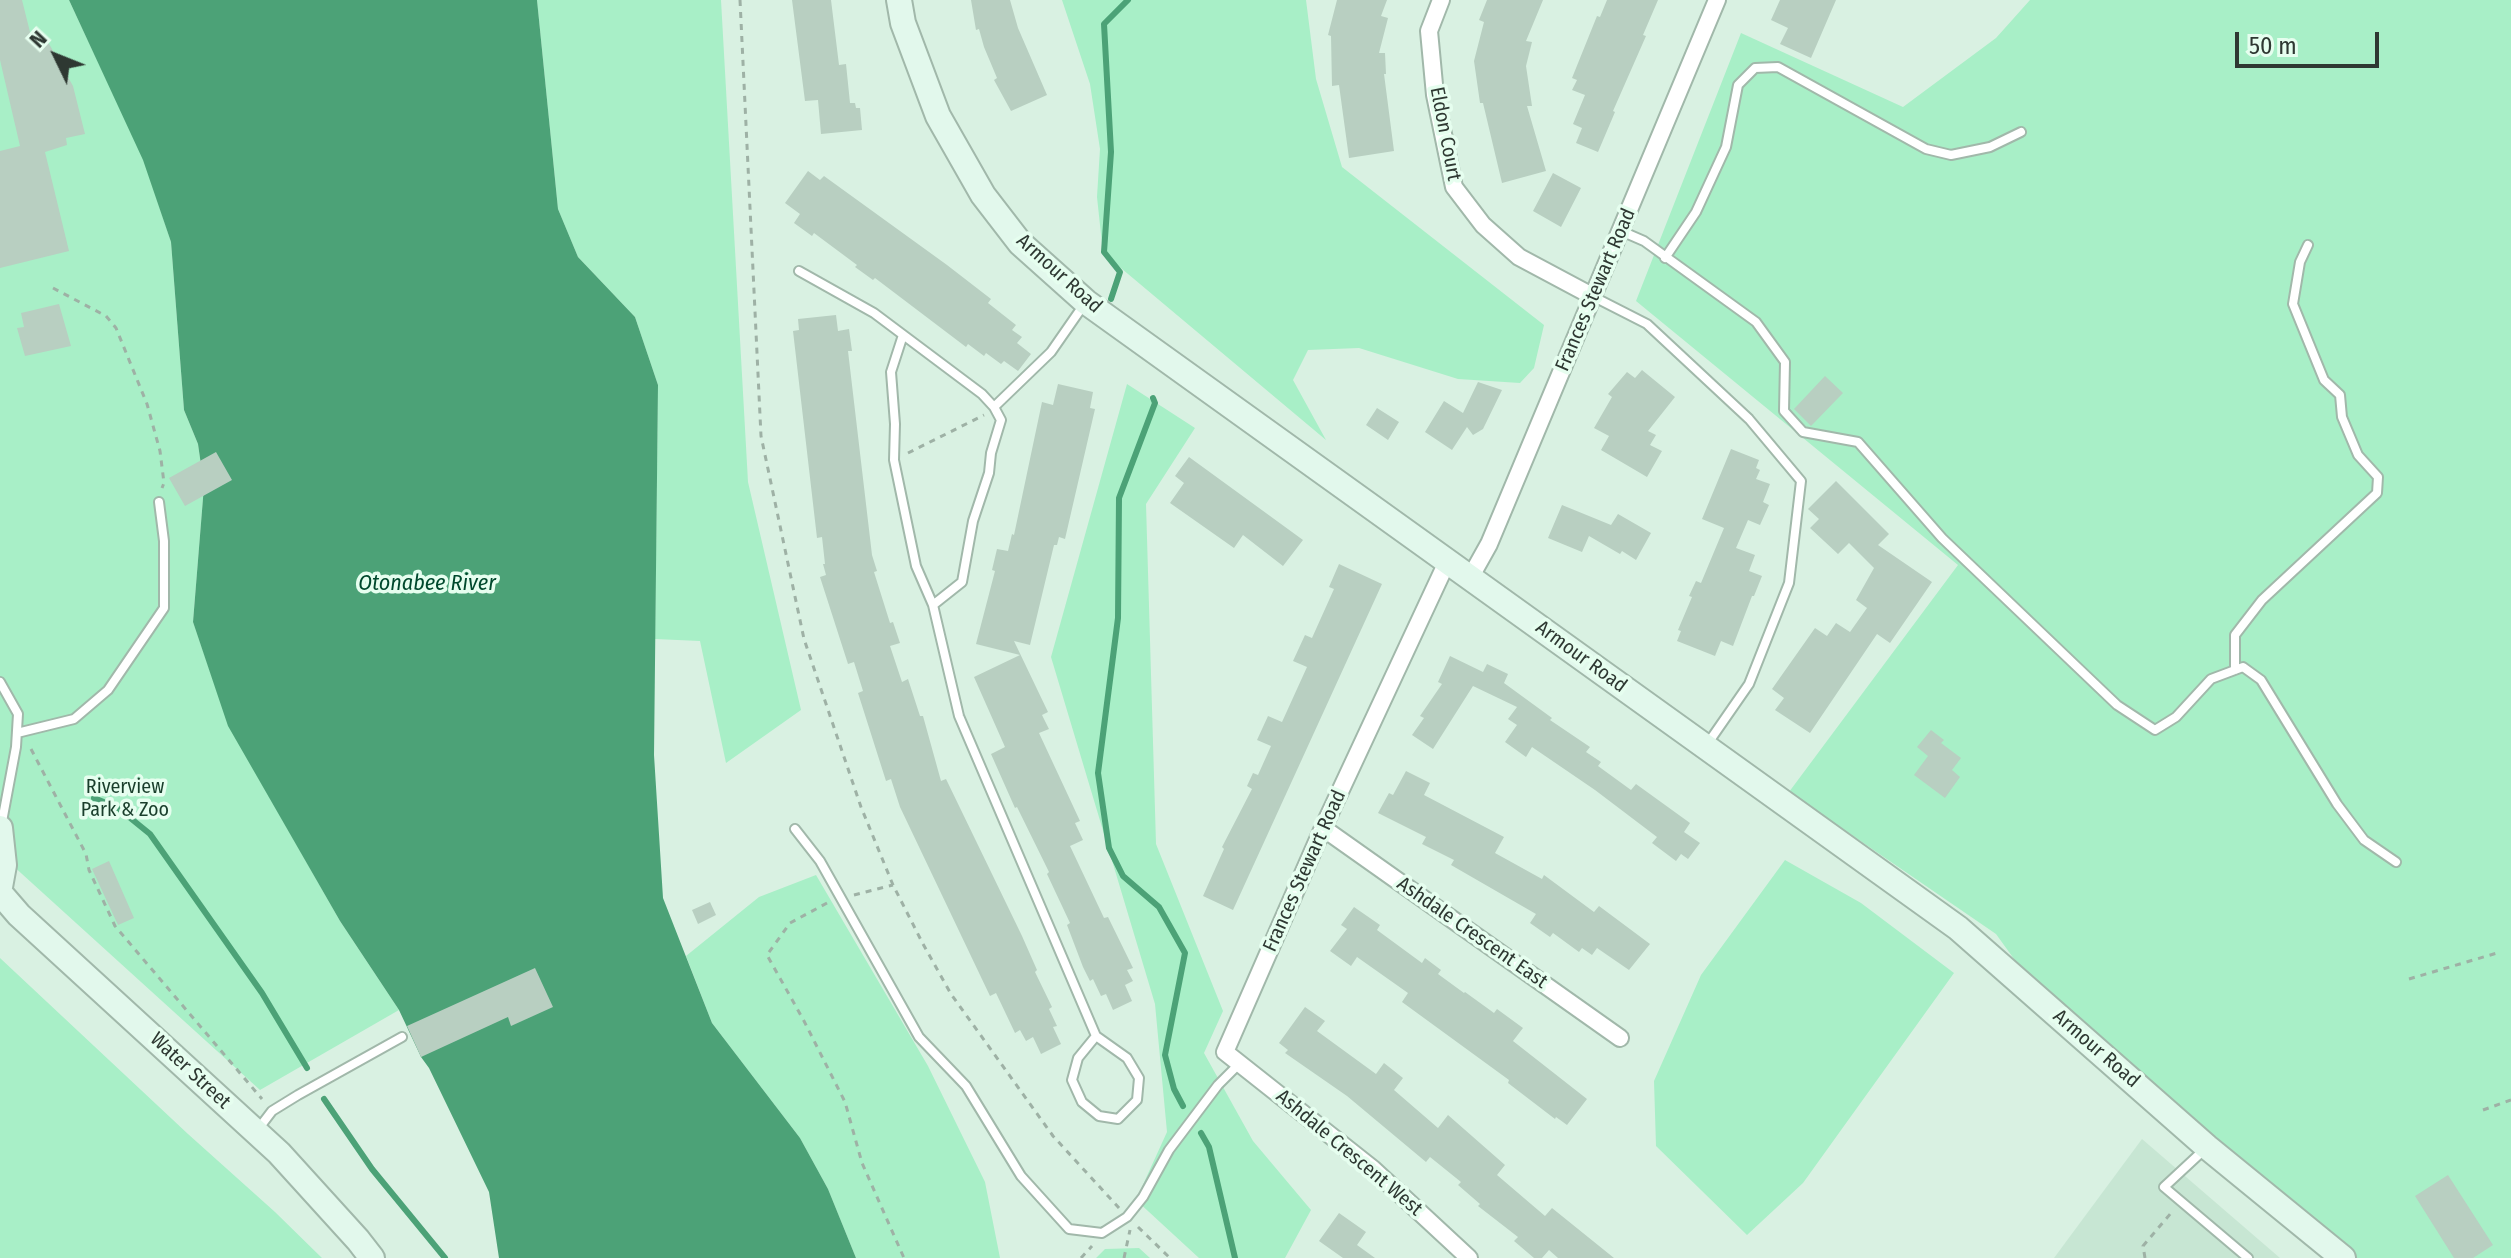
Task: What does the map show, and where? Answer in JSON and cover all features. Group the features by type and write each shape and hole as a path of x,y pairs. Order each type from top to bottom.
{"main road":[{"name":"Armour Road","path":"899,0 903,23 938,116 983,195 1020,243 1086,302 1958,928 2207,1147 2343,1258"},
{"path":"0,828 4,865 0,887"},
{"name":"Water Street","path":"0,893 19,915 289,1164 372,1258"}],"street":[{"name":"Eldon Court","path":"1441,0 1429,31 1435,95 1454,187 1483,225 1519,257 1594,297"},
{"name":"Frances Stewart Road","path":"1470,578 1489,544 1717,0"},
{"name":"Frances Stewart Road","path":"1225,1052 1323,828 1447,562"},
{"name":"Ashdale Crescent East","path":"1323,828 1620,1038"},
{"name":"Ashdale Crescent West","path":"1225,1052 1373,1169 1469,1258"}],"lane":[{"path":"1665,258 1702,199 1726,147 1738,85 1755,68 1778,67 1926,149 1951,155 1990,147 2021,132"},
{"path":"1621,231 1644,241 1756,322 1785,362 1784,411 1803,432 1858,442 1942,538 2117,705 2155,730 2176,717 2211,679 2243,667 2261,680 2337,804 2364,840 2396,862"},
{"path":"2235,670 2235,635 2249,616 2310,553 2377,493 2378,477 2358,455 2342,417 2340,395 2324,380 2293,304 2300,262 2308,245"},
{"path":"799,271 874,313 982,394 1001,420 991,453 989,473 973,521 962,582 933,605"},
{"path":"1594,297 1647,324 1749,419 1801,481 1789,583 1749,684 1705,746"},
{"path":"994,407 1051,352 1086,302"},
{"path":"903,335 891,372 894,460 916,566 933,605 959,716 1096,1036 1127,1058 1139,1078 1137,1100 1118,1119 1099,1116 1082,1102 1072,1080 1078,1058 1096,1036"},
{"path":"18,733 74,719 108,690 164,608 164,541 159,502"},
{"path":"0,682 18,714 18,733 0,828"},
{"path":"795,829 820,861 919,1037 966,1086 1021,1176 1069,1229 1102,1233 1127,1217 1143,1197 1169,1150 1218,1085 1240,1063"},
{"path":"256,1132 272,1111 402,1037"},
{"path":"2207,1147 2164,1187 2248,1258"}],"path":[{"path":"740,0 761,436 804,639 861,807 893,885 951,994 1053,1136 1127,1217"},
{"path":"53,288 106,316 116,328 147,404 160,451 164,483 159,502"},
{"path":"894,460 981,418 994,407"},
{"path":"18,733 45,772 86,854 89,870 115,926 272,1111"},
{"path":"893,885 821,905 790,923 767,955 845,1102 862,1163 904,1258"},
{"path":"2409,979 2497,953"},
{"path":"2483,1110 2511,1100"},
{"path":"2145,1258 2143,1246 2181,1201"},
{"path":"1124,1258 1132,1222 1170,1258"}],"shaded area":[{"path":"2142,1139 2280,1258 2054,1258"}],"green space":[{"name":"Riverview Park & Zoo","path":"0,0 69,0 144,160 171,242 184,410 198,444 204,486 193,622 229,726 340,921 399,1010 260,1090 0,854"},
{"path":"537,0 721,0 748,482 801,710 726,763 700,641 655,639 658,385 635,317 578,257 558,209"},
{"path":"1062,0 1306,0 1316,79 1342,167 1544,325 1534,368 1520,383 1458,379 1359,348 1308,350 1293,380 1326,440 1103,253 1097,197 1100,149 1090,84"},
{"path":"2030,0 2511,0 2511,1258 2343,1258 2027,977 1996,934 1789,792 1958,565 1636,301 1741,33 1903,107 1996,38"},
{"path":"1127,384 1195,428 1146,504 1156,844 1223,1011 1204,1053 1253,1141 1311,1210 1285,1258 1199,1258 1136,1200 1167,1132 1155,1004 1051,657"},
{"path":"1785,860 1861,903 1954,973 1803,1183 1747,1235 1656,1146 1654,1081 1701,975"},
{"path":"816,875 928,1066 985,1182 1000,1258 856,1258 828,1189 800,1138 712,1023 686,956 759,897"},
{"path":"0,958 275,1212 322,1258 0,1258"},
{"path":"1139,1248 1150,1258 1096,1258 1105,1249"}],"water":[{"name":"Otonabee River","path":"69,0 537,0 558,209 578,257 635,317 658,385 654,755 663,898 712,1023 800,1138 828,1189 856,1258 499,1258 489,1192 429,1068 399,1010 340,921 228,726 193,622 204,486 198,444 184,410 171,242 143,160"}],"building":[{"path":"0,0 22,0 33,44 48,42 73,86 85,134 66,138 67,145 45,152 69,251 0,268 0,151 20,146 0,60"},
{"path":"792,0 831,0 839,65 846,64 850,103 860,108 862,130 821,134 818,100 805,101"},
{"path":"971,0 1010,0 1018,28 1047,95 1011,111 994,80 997,78 979,29 976,30"},
{"path":"1337,0 1387,0 1381,16 1388,18 1379,53 1385,53 1384,74 1394,151 1349,158 1339,85 1332,86 1331,36 1328,35"},
{"path":"1487,0 1543,0 1526,41 1532,42 1526,66 1532,106 1527,106 1546,171 1502,183 1483,103 1480,103 1474,61 1484,22 1479,20"},
{"path":"1607,0 1658,0 1598,152 1576,143 1582,128 1573,124 1585,95 1572,90 1577,80 1572,78 1597,16 1600,17"},
{"path":"1780,0 1836,0 1811,58 1780,44 1788,28 1771,20"},
{"path":"808,171 820,180 824,176 991,299 988,303 1016,325 1012,330 1022,337 1017,343 1031,354 1018,371 986,353 984,356 968,344 966,347 875,278 873,280 855,267 857,265 814,233 812,236 794,223 800,214 785,203"},
{"path":"1553,173 1581,188 1561,227 1533,211"},
{"path":"59,304 71,346 25,356 17,328 24,327 21,313"},
{"path":"836,315 838,331 849,329 852,351 848,351 872,555 877,571 874,572 890,623 893,622 900,643 890,646 902,682 908,679 920,716 923,716 941,781 946,779 1022,936 1052,1007 1049,1009 1057,1026 1053,1027 1061,1044 1041,1054 1033,1037 1026,1041 1020,1030 1015,1033 996,993 990,996 900,807 891,779 886,781 858,693 863,691 854,662 848,664 820,577 826,575 825,564 822,537 817,538 793,331 799,330 798,319"},
{"path":"1642,370 1675,397 1648,431 1656,435 1650,445 1662,451 1647,477 1601,450 1609,436 1594,428 1612,397 1608,394 1627,372 1635,378"},
{"path":"1825,376 1843,393 1811,426 1794,409"},
{"path":"1478,382 1502,390 1483,429 1473,435 1467,427 1452,450 1425,432 1444,401 1463,413"},
{"path":"1058,384 1093,392 1090,408 1095,409 1065,539 1059,537 1057,545 1054,545 1030,645 1014,641 1048,712 1042,715 1049,729 1039,733 1080,821 1075,823 1083,840 1070,846 1104,918 1108,917 1133,968 1127,970 1133,981 1125,985 1132,1001 1113,1010 1106,994 1101,996 1083,967 1067,925 1070,923 1047,874 1049,872 991,754 1005,747 974,677 1020,655 976,644 995,571 992,570 997,549 1008,551 1014,535 1042,402 1053,405"},
{"path":"1377,408 1399,422 1388,440 1366,425"},
{"path":"1731,449 1759,460 1756,468 1760,470 1756,479 1770,484 1763,502 1769,505 1760,525 1748,520 1736,548 1755,555 1749,571 1762,576 1733,646 1721,641 1715,656 1677,641 1681,631 1678,630 1692,597 1689,596 1696,581 1701,583 1724,528 1702,519"},
{"path":"216,452 232,480 185,506 169,478"},
{"path":"1189,457 1303,540 1283,566 1243,535 1234,548 1170,503 1184,483 1175,476"},
{"path":"1836,481 1889,534 1878,545 1932,582 1890,643 1877,634 1810,733 1775,710 1784,698 1772,689 1815,628 1827,636 1836,623 1850,632 1867,608 1856,600 1874,568 1849,543 1838,554 1810,528 1819,519 1808,509"},
{"path":"1562,505 1611,525 1618,514 1651,533 1636,560 1589,536 1582,552 1548,538"},
{"path":"1339,564 1382,584 1233,910 1203,896 1224,849 1222,847 1252,789 1247,786 1253,773 1258,775 1271,746 1257,740 1268,716 1282,722 1307,667 1293,661 1305,635 1312,638 1334,589 1329,587"},
{"path":"1450,656 1483,672 1487,664 1508,674 1504,683 1590,747 1586,752 1601,762 1598,766 1631,790 1636,784 1690,823 1684,832 1700,843 1688,859 1681,854 1676,861 1652,843 1657,837 1532,747 1526,757 1505,742 1517,725 1508,719 1517,707 1473,686 1433,749 1412,735 1424,718 1420,716 1442,684 1438,682"},
{"path":"1931,730 1944,740 1941,743 1961,758 1952,770 1960,777 1945,798 1914,775 1928,756 1917,747"},
{"path":"1406,771 1430,783 1424,795 1504,837 1495,853 1542,879 1544,875 1594,912 1599,906 1650,944 1629,970 1597,948 1592,955 1582,948 1579,952 1553,933 1550,937 1530,923 1536,914 1451,865 1454,860 1422,844 1426,837 1378,813 1389,793 1393,795"},
{"path":"109,861 134,918 118,925 92,869"},
{"path":"710,902 716,915 698,924 692,910"},
{"path":"1354,907 1380,925 1377,930 1422,963 1425,958 1441,970 1438,974 1464,993 1494,1013 1497,1009 1523,1028 1513,1041 1587,1099 1567,1125 1402,1002 1408,993 1357,957 1351,966 1330,951 1347,929 1341,925"},
{"path":"535,968 553,1007 511,1026 508,1017 421,1057 407,1026"},
{"path":"1305,1007 1325,1021 1317,1031 1376,1074 1384,1063 1403,1078 1394,1090 1438,1128 1448,1115 1505,1165 1497,1175 1545,1216 1552,1208 1614,1258 1558,1258 1549,1250 1542,1258 1534,1258 1514,1241 1518,1237 1478,1206 1480,1204 1458,1185 1461,1182 1430,1157 1426,1162 1347,1096 1285,1053 1288,1050 1279,1043"},
{"path":"2448,1175 2493,1245 2473,1258 2454,1258 2415,1196"},
{"path":"1339,1213 1366,1232 1357,1245 1375,1258 1343,1258 1319,1241"}],"waterway":[{"path":"1111,299 1120,272 1104,252 1111,152 1104,24 1128,0"},
{"path":"1153,398 1155,403 1119,498 1118,618 1098,773 1109,848 1123,876 1159,907 1185,953 1165,1055 1174,1089 1183,1106"},
{"path":"94,798 118,808 150,834 262,993 307,1068"},
{"path":"324,1099 372,1169 445,1258"},
{"path":"1201,1133 1209,1147 1235,1258"}]}
